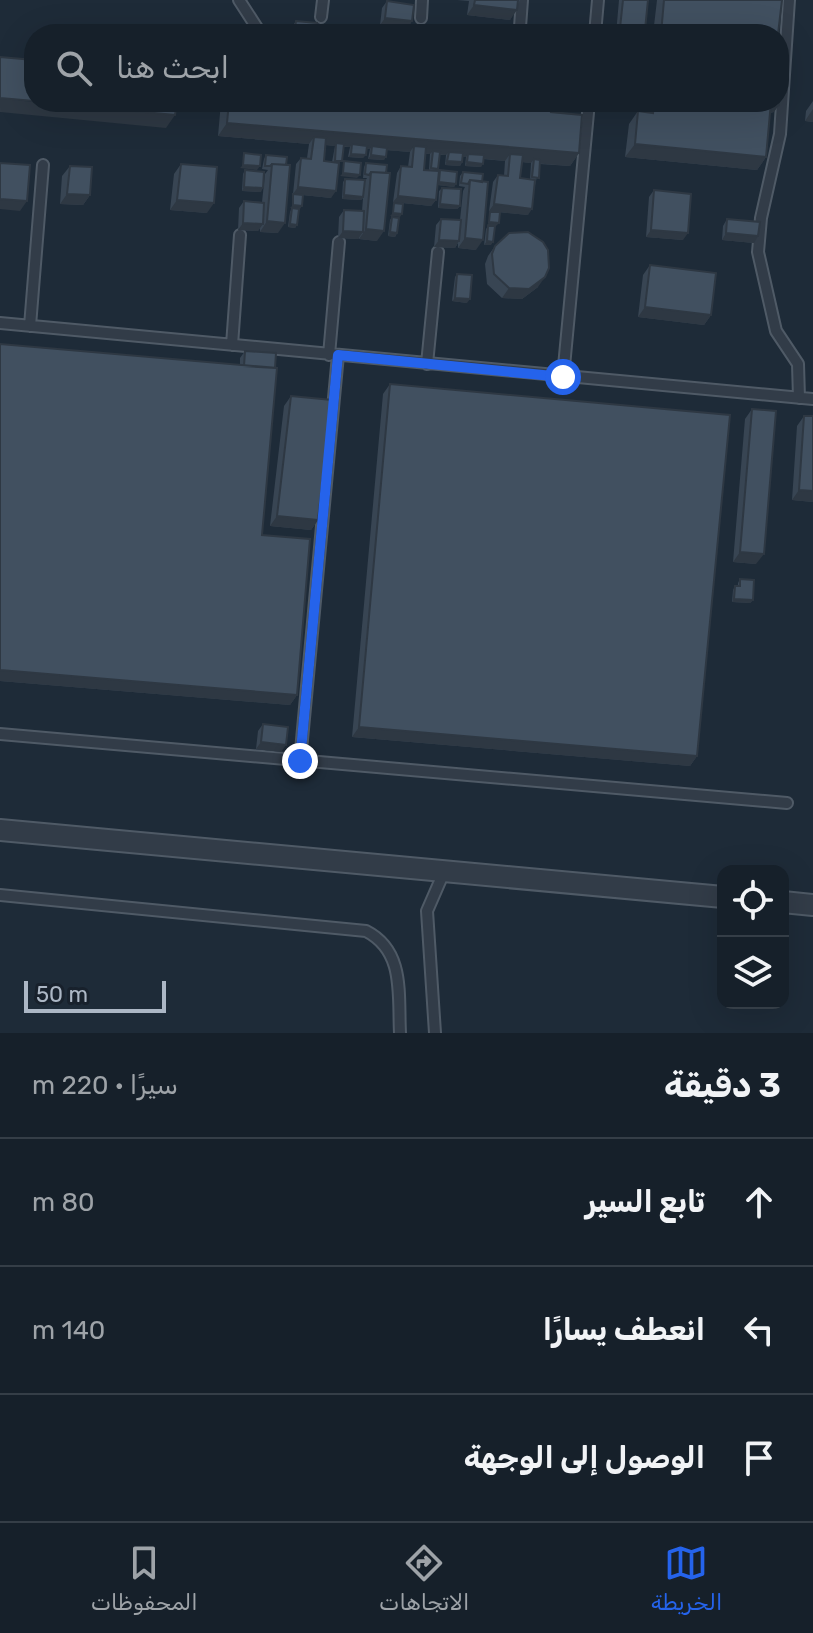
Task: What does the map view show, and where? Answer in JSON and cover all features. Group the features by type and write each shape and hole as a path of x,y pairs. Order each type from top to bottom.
{"street":[{"path":"0,830 717,896"},
{"path":"789,903 813,905"}],"lane":[{"path":"239,0 255,24"},
{"path":"321,17 323,0"},
{"path":"421,18 422,0"},
{"path":"520,24 522,0"},
{"path":"596,24 598,0"},
{"path":"787,24 789,0"},
{"path":"563,377 588,112"},
{"path":"781,112 758,252 776,331 798,364 799,398"},
{"path":"30,326 43,165"},
{"path":"232,345 240,235"},
{"path":"300,761 334,355 339,242"},
{"path":"427,364 438,252"},
{"path":"0,323 813,399"},
{"path":"0,734 787,803"},
{"path":"435,1033 427,911 444,872"},
{"path":"0,895 366,931 379,938 395,962 400,1033"}],"building":[{"path":"475,0 518,0 517,10 474,5"},
{"path":"623,0 648,0 646,24 620,24"},
{"path":"664,0 782,0 779,24 662,24"},
{"path":"387,1 414,5 412,21 385,18"},
{"path":"296,21 317,23 317,24 296,24"},
{"path":"0,57 24,59 24,100 0,98"},
{"path":"144,112 175,112 175,115"},
{"path":"228,112 551,112 582,115 579,153 227,123"},
{"path":"638,112 770,112 766,157 635,144"},
{"path":"314,137 326,138 324,161 339,163 336,191 298,187 301,158 311,159"},
{"path":"336,143 344,144 342,161 335,161"},
{"path":"352,144 367,146 366,155 351,154"},
{"path":"372,146 387,148 386,157 371,155"},
{"path":"414,146 426,147 424,170 439,171 436,200 398,196 401,166 412,167"},
{"path":"433,151 440,152 438,169 431,168"},
{"path":"449,152 463,153 462,162 447,161"},
{"path":"244,153 261,155 260,166 243,165"},
{"path":"468,154 484,155 483,164 467,162"},
{"path":"510,154 523,155 520,178 535,180 532,209 494,204 498,175 508,176"},
{"path":"266,155 287,157 286,165 265,166"},
{"path":"534,159 540,160 539,178 532,177"},
{"path":"344,161 361,163 360,175 343,173"},
{"path":"0,163 30,165 27,201 0,199"},
{"path":"366,163 387,165 386,173 365,174"},
{"path":"181,164 217,167 214,203 177,200"},
{"path":"272,164 290,165 285,223 267,221"},
{"path":"70,166 92,167 90,195 67,194"},
{"path":"245,170 264,172 263,188 244,187"},
{"path":"440,170 457,172 456,184 439,182"},
{"path":"371,172 390,173 384,231 366,229"},
{"path":"463,172 483,174 482,182 470,180 468,184 461,183"},
{"path":"345,179 365,180 363,197 344,195"},
{"path":"470,180 488,182 483,240 465,238"},
{"path":"442,188 461,189 460,206 440,204"},
{"path":"654,190 691,194 688,233 651,230"},
{"path":"293,194 303,195 302,206 293,205"},
{"path":"244,201 264,203 263,224 243,223"},
{"path":"394,203 403,204 402,214 393,213"},
{"path":"292,208 299,209 297,225 290,224"},
{"path":"344,210 364,211 363,232 343,231"},
{"path":"490,212 500,212 499,223 489,222"},
{"path":"392,217 399,218 397,233 390,232"},
{"path":"441,219 461,220 459,241 439,240"},
{"path":"727,219 760,222 758,236 726,233"},
{"path":"488,226 495,226 493,242 487,241"},
{"path":"528,232 543,242 548,250 549,268 545,277 529,289 509,288 494,274 492,254 495,246 509,233"},
{"path":"650,265 716,273 711,315 645,307"},
{"path":"457,274 472,275 470,299 455,298"},
{"path":"0,344 277,368 262,535 310,539 297,695 0,670"},
{"path":"245,351 276,353 275,368 244,366"},
{"path":"390,384 730,415 697,756 359,727"},
{"path":"291,396 332,400 318,520 277,516"},
{"path":"752,409 776,411 764,554 740,552"},
{"path":"804,416 813,416 813,491 799,490"},
{"path":"740,579 754,580 753,600 734,599 735,586 740,586"},
{"path":"263,724 288,727 286,745 261,742"}],"route":[{"path":"300,761 338,355 563,377"}]}
